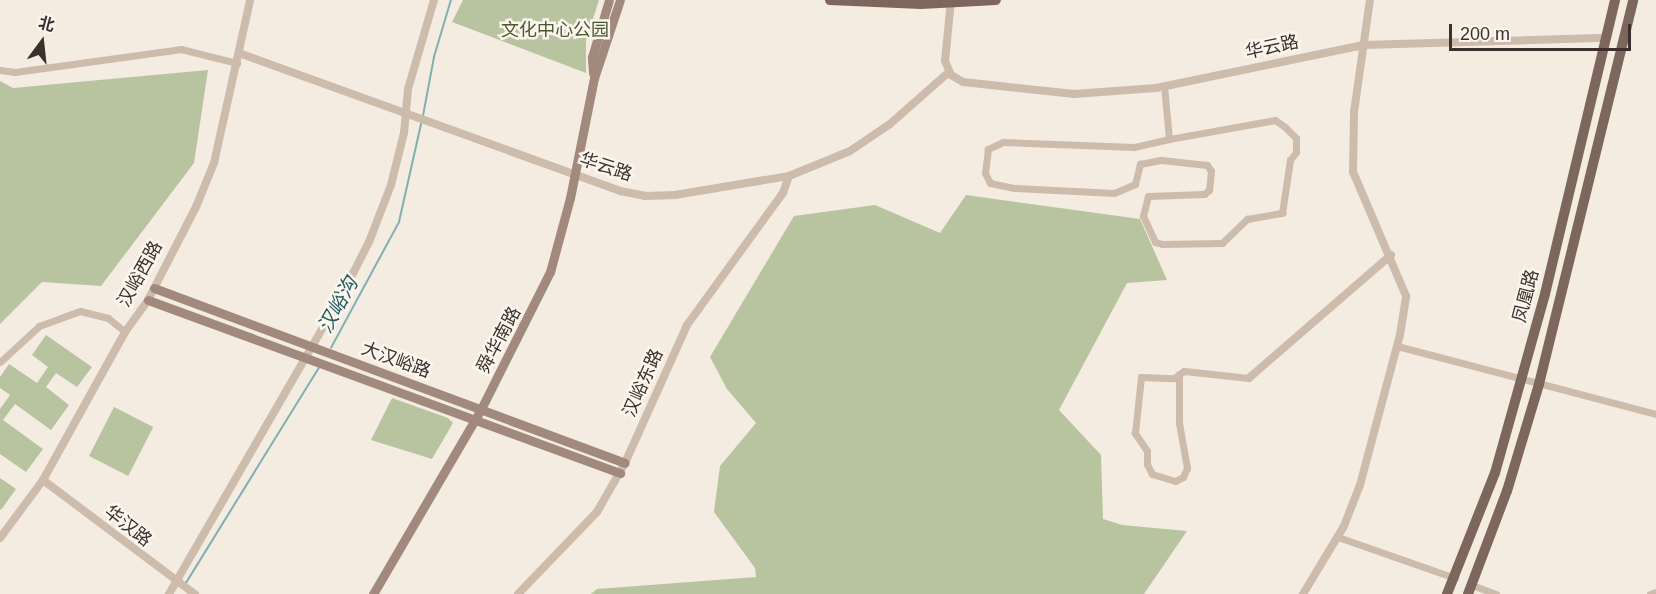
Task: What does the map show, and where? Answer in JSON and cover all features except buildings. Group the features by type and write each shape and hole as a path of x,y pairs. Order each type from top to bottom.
{"main road":[{"name":"舜华南路","path":"594,78 592,57 609,0"},
{"name":"舜华南路","path":"373,594 480,409 550,272 575,174 594,78 620,0"},
{"path":"830,0 951,2 996,0"},
{"name":"凤凰路","path":"1447,594 1495,473 1545,294 1615,0"},
{"name":"凤凰路","path":"1470,590 1507,491 1539,384 1633,0"},
{"name":"大汉峪路","path":"154,288 626,463"},
{"name":"大汉峪路","path":"148,300 620,473"}],"street":[{"name":"汉峪西路","path":"0,538 43,480 124,332 148,300 207,183 250,0"},
{"path":"169,594 181,586 304,358 344,291 384,207 406,114 408,89 434,0"},
{"path":"1303,594 1338,537 1360,485 1397,346 1406,296 1391,255 1353,172 1354,112 1370,0"},
{"path":"949,72 945,61 951,2"},
{"name":"华云路","path":"238,58 645,196 675,195 789,176 850,151 890,123 949,72 963,82 1074,94 1164,86 1364,45 1606,38"},
{"path":"0,70 15,72 181,48 238,58"},
{"path":"1164,86 1169,139"},
{"path":"1275,120 1296,138 1296,153 1290,160 1282,213 1248,219 1222,243 1162,244 1155,242 1143,216 1148,196 1204,194 1209,190 1211,171 1208,165 1161,160 1140,164 1130,190 1114,193 1014,188 990,183 985,173 988,149 1003,142 1134,147 1169,139 1275,120"},
{"name":"汉峪东路","path":"518,594 582,530 620,473 687,325 783,193 789,176"},
{"path":"1179,374 1179,423 1187,468 1175,481 1152,474 1135,423 1141,376 1173,378 1184,370 1249,378 1391,255"},
{"path":"0,362 39,326 80,311 108,318 124,332"},
{"path":"1397,346 1656,414"},
{"name":"华汉路","path":"43,480 181,586 195,594"},
{"path":"1338,537 1455,578"},
{"path":"1470,590 1496,594"},
{"path":"1650,594 1656,592"}],"green space":[{"name":"文化中心公园","path":"463,0 599,0 586,41 586,73 452,22"},
{"path":"208,70 194,163 101,286 42,282 0,324 0,81 13,88"},
{"path":"966,195 1140,219 1167,280 1127,283 1059,410 1101,455 1103,519 1122,525 1187,531 1144,594 591,594 597,589 756,577 755,568 714,512 720,466 756,423 727,389 710,357 794,216 875,205 940,233"},
{"path":"46,335 92,367 77,387 56,373 46,387 69,405 51,430 15,404 3,420 43,449 26,472 0,454 0,409 10,395 0,388 0,377 9,364 37,383 48,367 32,355"},
{"path":"392,398 448,418 453,423 432,459 371,440"},
{"path":"114,407 153,427 128,476 89,456"},
{"path":"0,478 16,489 1,510 0,509"}],"waterway":[{"name":"汉峪沟","path":"423,116 434,57 451,0"},
{"name":"汉峪沟","path":"331,348 399,222 421,124"},
{"name":"汉峪沟","path":"186,583 319,368"}]}
